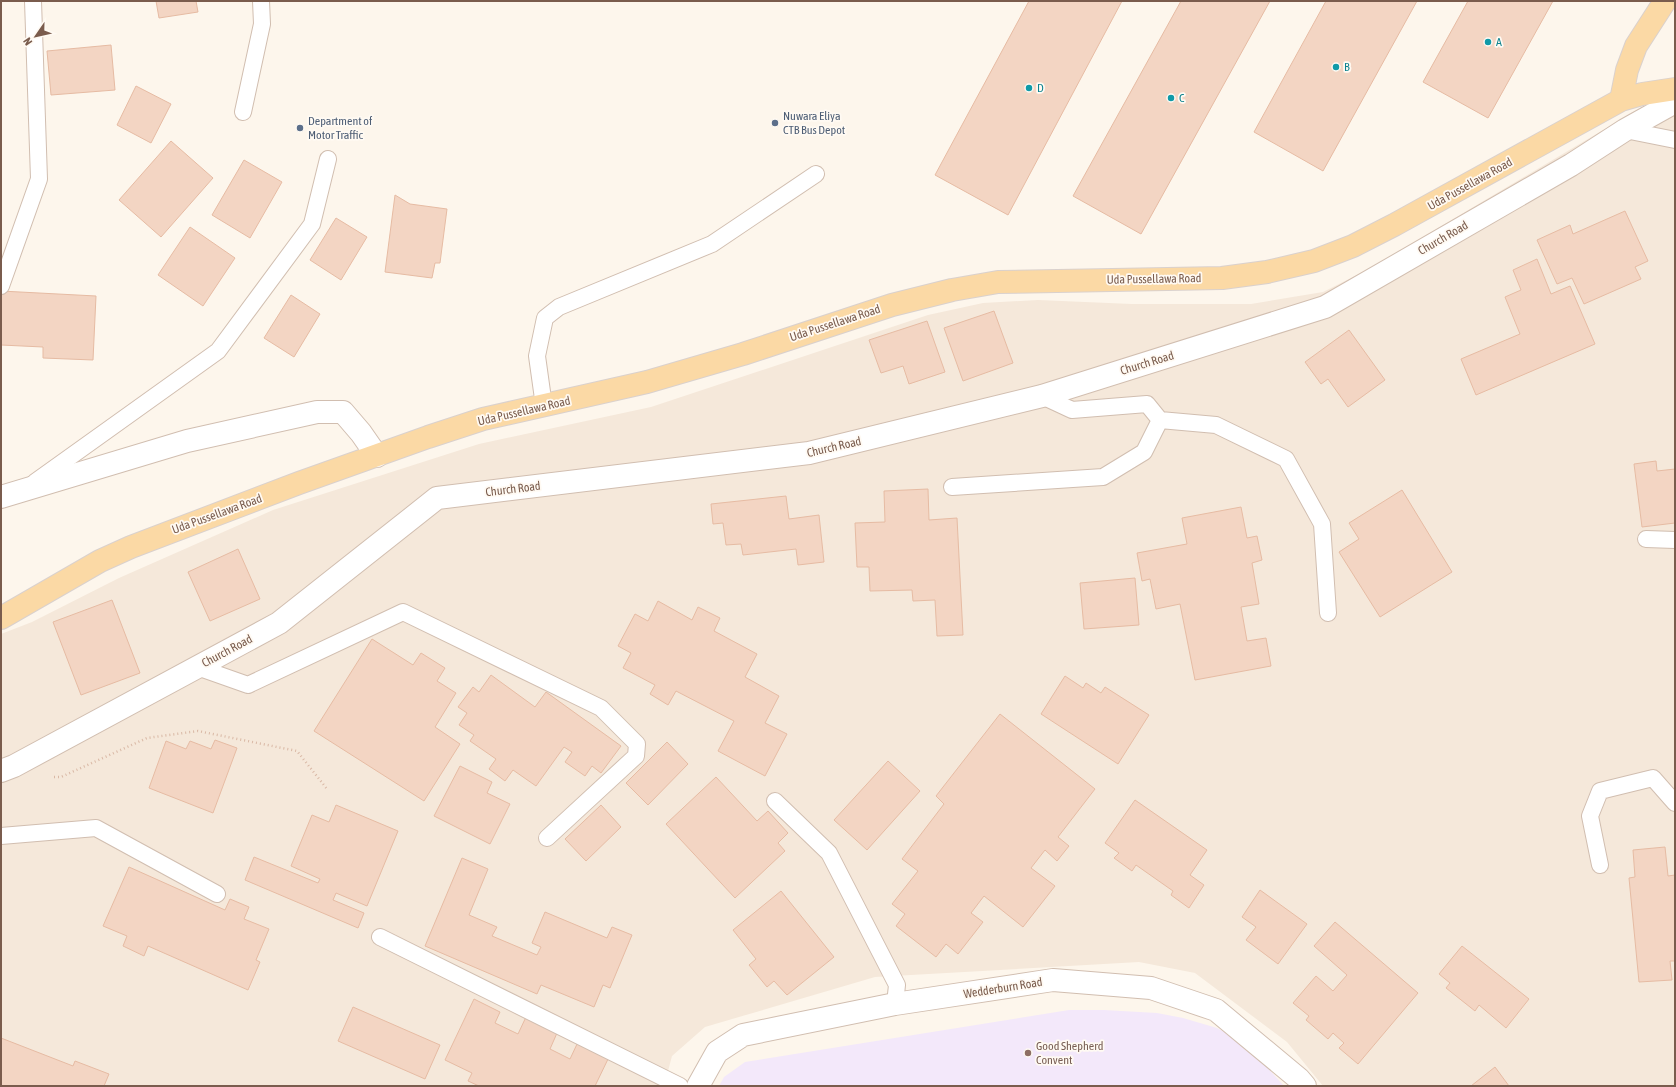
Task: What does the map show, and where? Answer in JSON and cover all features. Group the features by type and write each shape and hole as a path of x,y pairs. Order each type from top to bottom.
{"main road":[{"path":"1621,100 1627,70 1636,46 1665,1"},
{"name":"Uda Pussellawa Road","path":"1,618 100,561 131,546 298,483 483,419 647,382 743,354 892,305 952,290 998,282 1222,278 1267,272 1314,261 1353,246 1394,225 1621,100 1642,94 1675,89"}],"street":[{"name":"Church Road","path":"7,768 279,623 437,498 809,453 1042,396 1325,307 1675,102"},
{"path":"1,497 187,441 317,412 343,412 361,433 377,456"},
{"name":"Wedderburn Road","path":"698,1086 717,1052 743,1035 895,1004 1053,980 1151,988 1216,1010 1299,1079 1305,1086"}],"lane":[{"path":"1,286 39,180 34,1"},
{"path":"243,112 262,24 261,1"},
{"path":"1625,130 1675,140"},
{"path":"23,491 218,351 312,224 328,159"},
{"path":"544,406 537,356 545,318 559,307 712,244 816,174"},
{"path":"1042,396 1072,410 1147,404 1160,420 1216,425 1286,459 1322,524 1328,613"},
{"path":"952,487 1103,477 1144,452 1160,420"},
{"path":"1646,539 1675,540"},
{"path":"197,667 248,685 403,612 601,708 638,744 636,756 547,838"},
{"path":"1600,865 1590,816 1600,792 1653,778 1675,803"},
{"path":"775,801 829,853 896,985 895,1004"},
{"path":"1,836 96,828 217,894"},
{"path":"380,937 680,1086"}],"path":[{"path":"7,768 27,774 61,777 147,738 198,731 297,751 327,789"}],"shaded area":[{"path":"1675,104 1675,1086 1323,1086 1287,1042 1195,973 1139,962 875,977 705,1027 672,1056 664,1086 1,1086 1,634 32,622 119,578 273,510 479,444 651,407 928,315 983,303 1038,300 1132,304 1251,304 1323,292 1369,269 1603,130"},
{"name":"Good Shepherd Convent","path":"1069,1010 1157,1013 1183,1018 1217,1028 1246,1044 1284,1086 719,1086 724,1077 745,1062"}],"building":[{"path":"156,1 196,1 198,12 159,18"},
{"name":"D","path":"1029,1 1122,1 1008,215 935,175"},
{"name":"C","path":"1181,1 1270,1 1141,234 1073,196"},
{"name":"B","path":"1326,1 1417,1 1323,171 1254,132"},
{"name":"A","path":"1468,1 1553,1 1488,118 1423,82"},
{"path":"111,45 115,90 51,95 47,51"},
{"path":"136,86 171,104 151,143 117,125"},
{"path":"171,141 213,178 161,237 119,200"},
{"path":"244,160 282,182 250,238 212,215"},
{"path":"395,195 410,204 447,209 440,263 435,263 432,278 385,272"},
{"path":"1625,211 1648,261 1635,267 1641,279 1584,304 1572,278 1557,284 1537,240 1570,225 1573,234"},
{"path":"336,218 367,237 341,280 310,260"},
{"path":"190,227 235,258 203,306 158,275"},
{"path":"1537,259 1551,294 1570,286 1595,344 1476,395 1461,359 1520,334 1505,297 1521,290 1513,270"},
{"path":"1,291 96,296 93,360 43,358 43,347 1,345"},
{"path":"291,295 320,314 294,357 264,338"},
{"path":"994,311 1013,363 963,381 944,328"},
{"path":"927,321 945,372 909,384 903,366 881,373 869,340"},
{"path":"1349,330 1385,380 1348,407 1328,379 1321,384 1305,362"},
{"path":"1656,461 1657,471 1675,469 1675,523 1642,527 1634,464"},
{"path":"928,489 929,520 957,518 963,635 937,636 935,600 913,601 912,590 870,591 869,567 857,567 855,523 885,522 884,491"},
{"path":"1402,490 1452,572 1380,617 1339,552 1359,539 1349,523"},
{"path":"786,496 789,519 819,515 824,562 798,565 796,549 743,555 741,544 726,545 723,523 713,524 711,504"},
{"path":"1241,507 1247,538 1257,536 1262,560 1252,563 1259,604 1241,607 1247,641 1266,638 1271,666 1195,680 1180,604 1156,609 1150,579 1142,581 1137,553 1187,544 1182,518"},
{"path":"238,549 260,599 210,621 188,572"},
{"path":"1135,578 1139,625 1084,629 1080,583"},
{"path":"112,600 140,673 81,695 53,622"},
{"path":"658,601 692,620 698,607 720,618 714,631 757,654 745,677 779,696 765,723 787,734 765,776 718,751 734,721 676,691 668,705 650,694 655,685 623,668 631,653 618,646 635,614 648,621"},
{"path":"372,639 413,665 421,653 445,668 437,681 456,693 435,727 460,744 424,801 314,731"},
{"path":"491,675 535,707 546,692 621,746 601,773 592,766 585,776 565,762 572,752 564,747 536,786 513,770 505,781 489,769 496,759 470,741 474,735 459,725 467,713 458,707 473,687 479,692"},
{"path":"1065,676 1083,688 1086,683 1101,693 1105,687 1149,715 1118,764 1041,714"},
{"path":"1000,714 1095,789 1058,837 1069,846 1057,861 1045,850 1031,868 1055,886 1023,927 984,896 971,913 983,922 958,954 946,944 936,957 896,926 905,914 892,904 918,871 902,859 944,804 936,796"},
{"path":"215,740 237,748 213,813 149,788 166,741 186,749 190,741 211,749"},
{"path":"667,742 688,764 648,805 626,783"},
{"path":"888,761 920,791 867,850 834,820"},
{"path":"460,766 492,782 487,793 510,804 490,844 434,816"},
{"path":"716,777 757,821 768,811 788,833 778,843 785,851 735,898 666,824"},
{"path":"1135,800 1207,850 1190,875 1204,885 1189,908 1171,895 1173,891 1136,865 1132,871 1114,858 1119,853 1105,843"},
{"path":"336,805 398,831 367,906 336,893 333,900 364,913 358,928 245,880 254,857 318,883 320,879 291,866 312,815 329,822"},
{"path":"601,805 621,827 586,861 565,839"},
{"path":"1665,847 1668,876 1675,875 1675,961 1670,961 1672,980 1639,982 1629,878 1635,877 1633,850"},
{"path":"462,858 488,869 469,915 497,927 492,936 537,955 541,947 532,943 545,912 607,938 612,927 632,935 610,988 603,985 594,1007 541,985 537,994 425,946"},
{"path":"129,867 225,910 230,899 249,907 244,919 269,929 256,960 260,962 248,990 148,946 144,956 123,946 127,936 103,926"},
{"path":"1260,890 1307,924 1278,964 1246,940 1256,927 1242,917"},
{"path":"781,891 834,957 787,995 774,981 767,987 749,965 756,959 733,930"},
{"path":"1335,922 1418,993 1358,1064 1339,1048 1344,1043 1333,1033 1328,1039 1306,1020 1309,1016 1293,1003 1316,976 1333,991 1347,975 1314,946"},
{"path":"1462,946 1529,999 1506,1028 1479,1005 1475,1011 1446,988 1450,983 1439,974"},
{"path":"474,999 500,1012 495,1023 518,1034 526,1017 557,1033 550,1049 570,1059 578,1042 609,1057 595,1086 479,1086 468,1081 472,1073 445,1060"},
{"path":"353,1007 440,1045 425,1079 338,1041"},
{"path":"1,1038 73,1066 75,1061 109,1074 104,1086 1,1086"},
{"path":"1495,1067 1509,1086 1471,1086"}],"place":[{"name":"A","path":"1488,42"},
{"name":"B","path":"1336,67"},
{"name":"D","path":"1029,88"},
{"name":"C","path":"1171,98"},
{"name":"Nuwara Eliya CTB Bus Depot","path":"775,123"},
{"name":"Department of Motor Traffic","path":"300,128"},
{"name":"Good Shepherd Convent","path":"1028,1053"}]}
